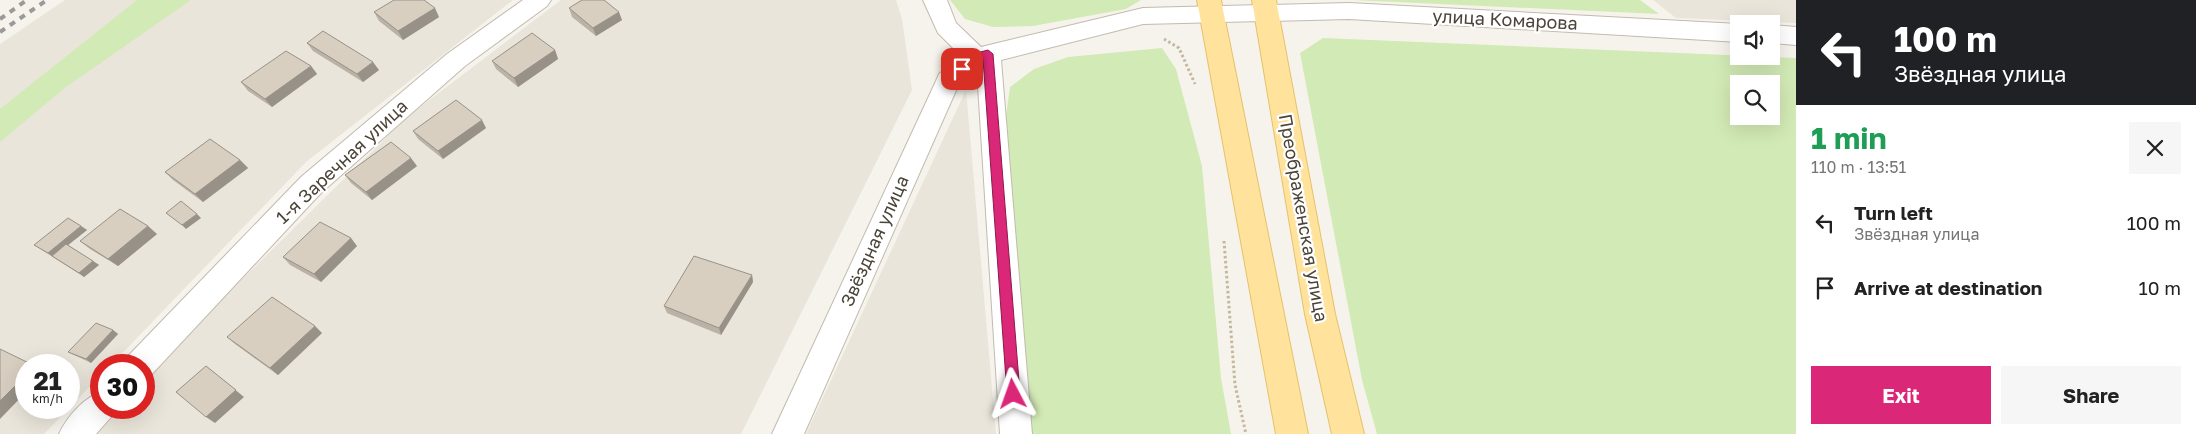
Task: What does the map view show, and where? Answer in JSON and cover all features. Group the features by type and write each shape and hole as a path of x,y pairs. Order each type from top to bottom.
{"main road":[{"name":"Преображенская улица","path":"1265,6 1320,314 1348,434"},
{"path":"1209,7 1292,434"}],"street":[{"name":"1-я Заречная улица","path":"150,354 311,185 456,60 539,0"},
{"path":"934,0 946,28 982,56 1016,434"},
{"name":"улица Комарова","path":"982,56 1143,16 1209,7 1265,6 1730,32"},
{"path":"1780,35 1796,36"},
{"name":"Звёздная улица","path":"788,434 948,81 982,56"},
{"path":"75,434 90,418"}],"path":[{"path":"1156,39 1164,39 1179,48 1196,84"},
{"path":"1223,232 1234,385 1246,434"}],"shaded area":[{"path":"65,0 513,0 306,162 122,354 90,354 90,386 80,397 80,354 15,354 15,419 58,419 44,434 0,434 0,44"},
{"path":"561,0 896,0 902,19 912,90 741,434 97,434 111,419 155,419 155,371 226,295 407,117"},
{"path":"1653,0 1796,0 1796,23 1780,22 1780,15 1730,15 1730,20 1676,18"},
{"path":"966,90 996,434 806,434"}],"green space":[{"path":"137,0 191,0 66,87 0,142 0,109"},
{"path":"950,0 1141,0 1126,9 1033,26 993,27 965,19"},
{"path":"1353,0 1640,0 1659,14"},
{"path":"1323,38 1730,55 1730,65 1780,65 1780,57 1796,58 1796,434 1377,434 1362,380 1300,53"},
{"path":"1162,48 1176,69 1202,166 1221,378 1231,434 1018,434 997,181 1010,87 1034,69 1068,57"}],"building":[{"path":"394,0 424,0 435,8 398,31 374,12"},
{"path":"582,0 604,0 619,12 593,28 569,8"},
{"path":"323,31 373,62 357,74 307,43"},
{"path":"532,33 555,50 514,78 492,61"},
{"path":"286,51 311,66 265,99 241,82"},
{"path":"456,100 482,120 438,151 413,131"},
{"path":"210,139 240,160 195,194 165,172"},
{"path":"391,142 411,158 366,192 345,175"},
{"path":"181,201 197,214 182,225 166,213"},
{"path":"120,209 148,226 108,259 80,241"},
{"path":"68,218 81,226 48,253 34,245"},
{"path":"320,222 351,238 314,274 283,257"},
{"path":"66,244 93,261 79,273 52,256"},
{"path":"694,256 752,275 719,328 664,306"},
{"path":"272,297 315,326 270,368 227,337"},
{"path":"96,323 113,330 86,359 80,357 80,354 68,352"},
{"path":"0,349 15,356 15,386 0,401"},
{"path":"206,366 236,390 206,417 176,392"}],"railway":[{"path":"0,19 27,0"},
{"path":"0,32 47,0"}],"route":[{"path":"962,69 976,57 988,54 1013,394"}]}
